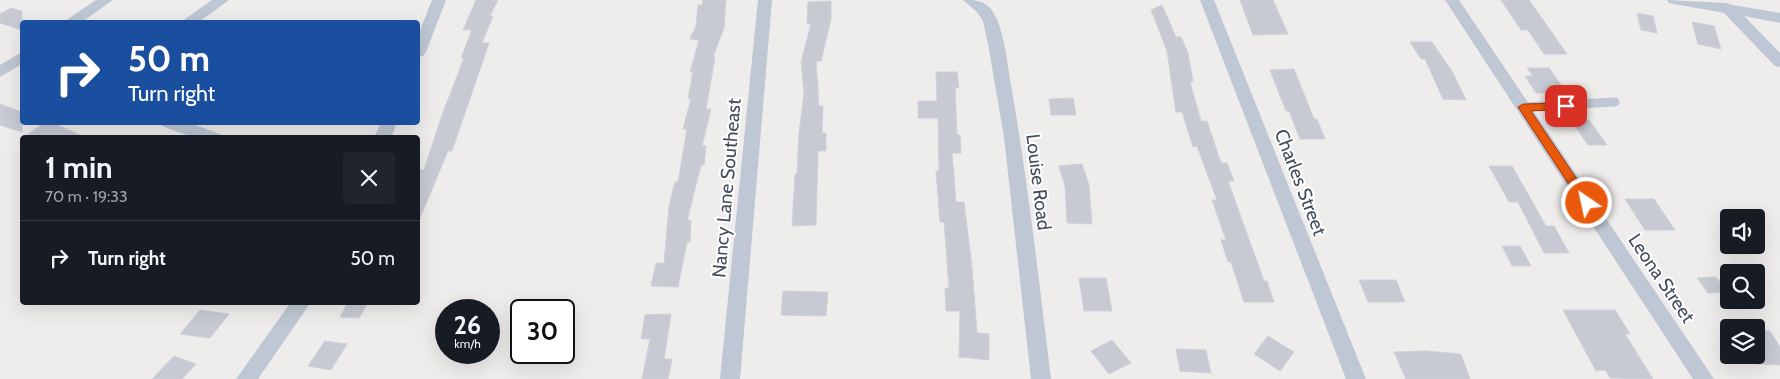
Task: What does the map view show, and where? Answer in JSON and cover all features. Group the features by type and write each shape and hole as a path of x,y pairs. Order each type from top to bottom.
{"street":[{"path":"76,20 106,0"},
{"path":"193,20 222,0"},
{"path":"420,47 439,0"},
{"name":"Nancy Lane Southeast","path":"730,379 765,0"},
{"name":"Louise Road","path":"970,0 984,9 990,21 996,44 1012,137 1041,379"},
{"name":"Charles Street","path":"1207,0 1356,379"},
{"name":"Leona Street","path":"1452,0 1704,379"},
{"path":"1674,0 1725,4 1780,18"},
{"path":"1725,4 1780,62"},
{"path":"1,69 20,57"},
{"path":"1,69 20,74"},
{"path":"177,125 205,135"},
{"path":"246,379 300,305"}],"lane":[{"path":"1523,107 1615,102"}],"building":[{"path":"476,0 498,0 490,16 493,16 482,43 489,43 452,151 448,151 420,218 420,170 424,170 442,115 464,58 461,58 472,30 463,30"},
{"path":"703,0 726,0 724,28 713,57 715,57 706,109 711,109 702,146 706,146 704,165 701,165 687,221 691,220 690,242 687,242 678,287 651,286 656,263 664,263 669,206 675,182 678,182 687,129 683,129 691,99 688,99 693,72 690,72 699,40 690,39 696,26 698,5 702,5"},
{"path":"1240,0 1273,0 1288,34 1253,35"},
{"path":"1501,0 1529,0 1567,54 1544,54 1528,30 1521,30"},
{"path":"831,1 831,19 821,61 816,61 819,106 823,106 822,133 826,133 826,151 818,151 816,225 792,226 795,174 797,174 804,93 801,62 811,24 807,24 808,2"},
{"path":"1162,5 1176,37 1181,37 1188,53 1193,82 1190,82 1201,121 1207,121 1221,163 1227,163 1234,181 1228,181 1264,281 1267,281 1274,302 1244,302 1231,262 1228,262 1221,240 1226,240 1212,200 1217,200 1197,146 1193,147 1182,112 1176,112 1167,51 1151,10"},
{"path":"11,8 22,11 20,29 0,23 0,14"},
{"path":"1637,13 1653,16 1657,33 1641,30"},
{"path":"1692,22 1714,26 1721,49 1698,44"},
{"path":"1410,42 1432,42 1453,73 1466,100 1443,99 1425,59 1421,59"},
{"path":"1527,68 1549,68 1567,93 1536,93 1525,76 1533,76"},
{"path":"1294,69 1314,119 1317,119 1325,139 1300,139 1289,111 1286,111 1270,70"},
{"path":"936,72 957,72 959,88 955,88 957,135 960,135 961,153 952,153 956,202 964,202 972,267 977,333 989,334 989,360 959,357 960,311 946,311 945,288 949,288 944,222 940,222 936,171 939,171 938,118 918,118 918,101 937,101"},
{"path":"1073,98 1076,115 1051,115 1049,99"},
{"path":"0,104 20,111 22,132 0,125"},
{"path":"1571,120 1589,120 1607,145 1588,145"},
{"path":"41,125 58,125 79,135 27,135"},
{"path":"1082,164 1089,185 1092,224 1067,223 1065,186 1059,166"},
{"path":"1489,166 1512,166 1546,226 1554,226 1569,253 1544,253 1518,202 1509,202"},
{"path":"1625,199 1654,199 1675,230 1645,230"},
{"path":"1502,246 1520,246 1531,266 1512,266"},
{"path":"1716,277 1720,282 1720,292 1708,293 1697,278"},
{"path":"1079,278 1106,278 1112,311 1084,311"},
{"path":"1359,280 1396,280 1405,302 1368,302"},
{"path":"783,291 828,292 826,316 781,315"},
{"path":"346,305 366,305 359,318 340,317"},
{"path":"200,310 229,314 210,338 180,334"},
{"path":"1563,310 1615,310 1630,334 1625,334 1653,379 1610,378 1605,370 1596,371"},
{"path":"671,314 664,359 672,359 668,379 642,379 650,339 641,339 645,315"},
{"path":"1765,331 1770,331 1780,347 1780,365 1756,364 1765,364"},
{"path":"1268,336 1294,352 1280,371 1254,354"},
{"path":"1112,340 1131,363 1109,374 1091,351"},
{"path":"325,341 347,344 331,370 308,366"},
{"path":"1176,349 1206,350 1211,373 1180,371"},
{"path":"1425,351 1461,354 1470,379 1406,379 1394,352"},
{"path":"174,356 196,364 182,379 152,379"}],"route":[{"path":"1566,106 1523,107 1587,203"}]}
